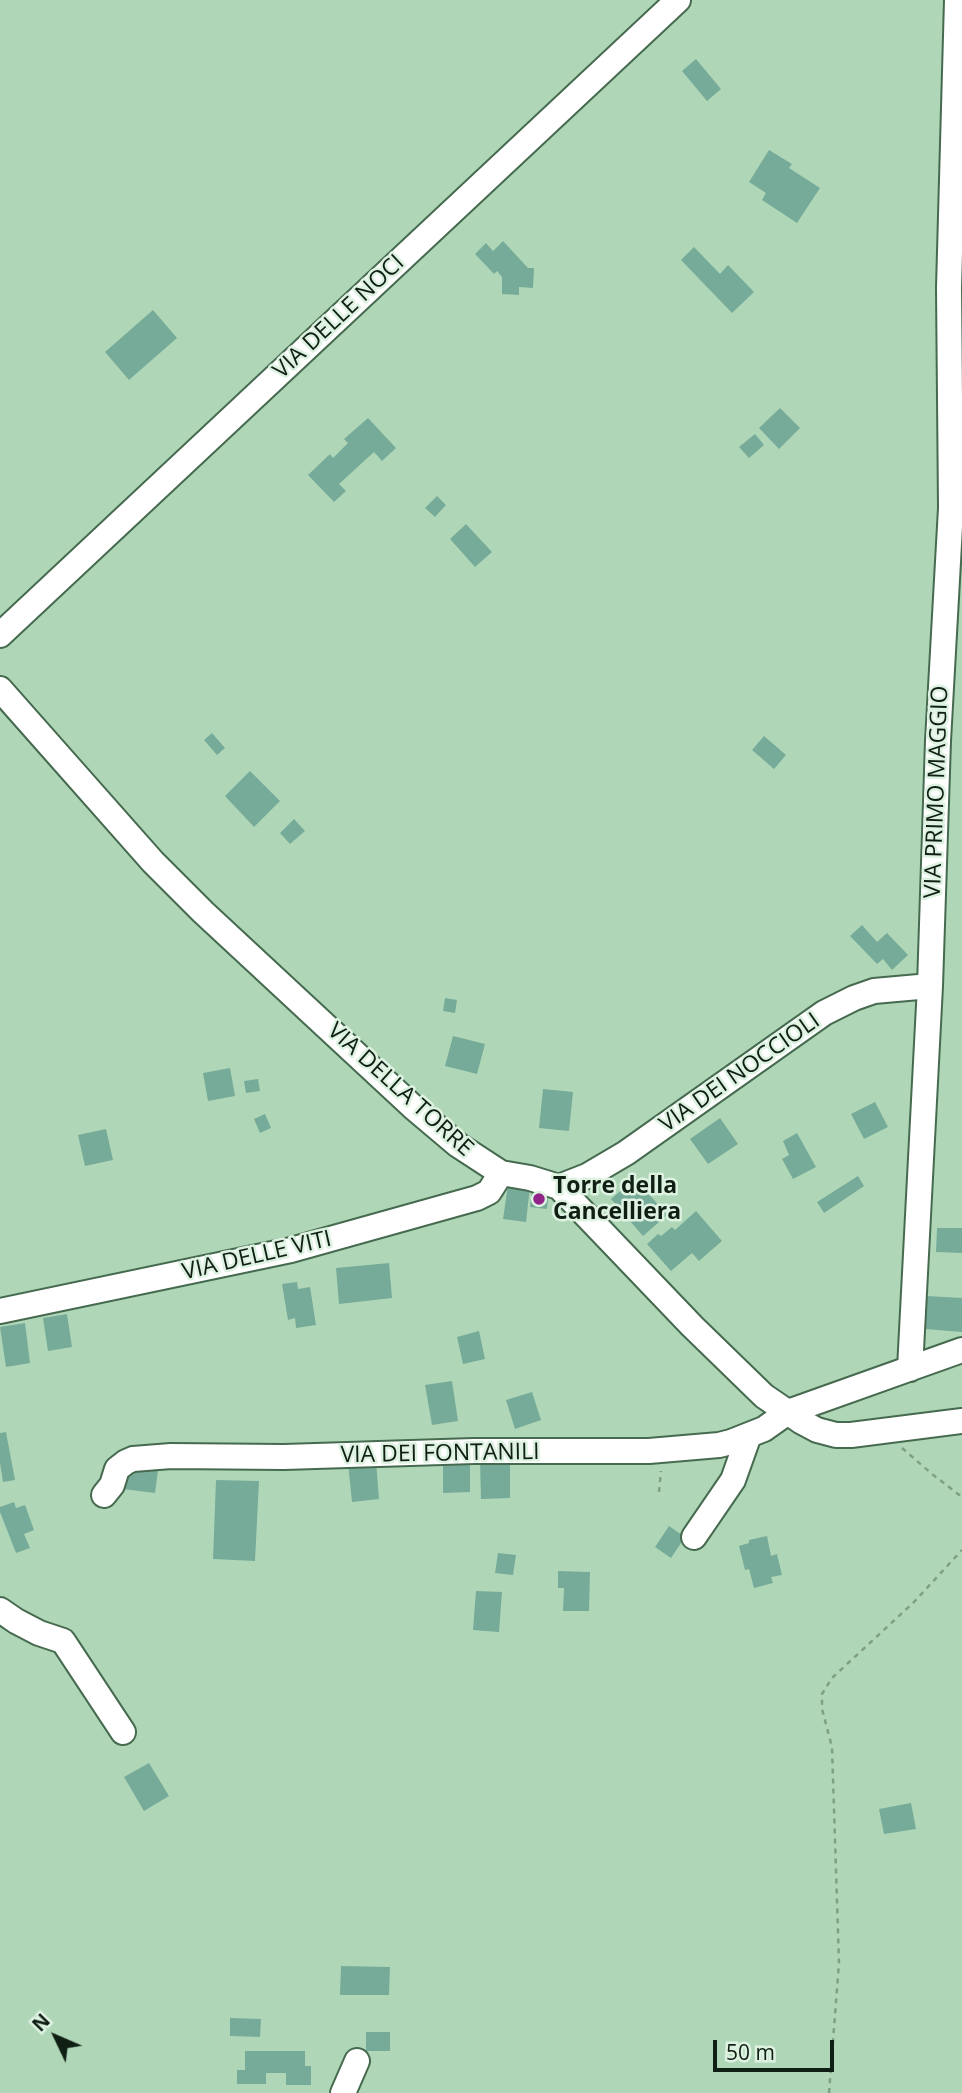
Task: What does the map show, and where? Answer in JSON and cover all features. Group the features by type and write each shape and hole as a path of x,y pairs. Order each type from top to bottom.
{"street":[{"name":"VIA DELLE NOCI","path":"0,635 678,0"},
{"name":"VIA PRIMO MAGGIO","path":"910,1369 951,508 948,288 957,0"},
{"name":"VIA DELLA TORRE","path":"0,689 121,827 203,912 428,1121 473,1156 501,1173 559,1187 745,1379 788,1412 817,1430 843,1436 962,1421"},
{"name":"VIA DEI NOCCIOLI","path":"559,1187 587,1176 633,1148 824,1013 874,991 930,986"},
{"name":"VIA DELLE VITI","path":"0,1311 291,1250 477,1198 489,1192 501,1173"},
{"path":"788,1412 962,1350"},
{"name":"VIA DEI FONTANILI","path":"104,1494 112,1485 117,1469 126,1461 158,1457 320,1457 474,1451 649,1451 731,1442 773,1423 788,1412"},
{"path":"694,1537 733,1480 749,1435"},
{"path":"0,1610 16,1622 63,1641 123,1732"},
{"path":"343,2093 357,2061"}],"path":[{"path":"883,1431 962,1497"},
{"path":"829,2093 839,1963 832,1747 822,1709 822,1694 832,1678 914,1602 962,1550"}],"building":[{"path":"696,59 721,89 707,101 682,71"},
{"path":"769,150 792,164 789,168 820,188 797,223 762,200 766,193 749,182"},
{"path":"503,241 528,268 534,268 533,288 519,287 519,295 502,294 502,277 497,271 494,274 475,254 486,243 493,251"},
{"path":"694,247 720,274 728,265 754,292 732,313 681,260"},
{"path":"153,310 177,338 129,380 105,352"},
{"path":"780,408 800,428 779,449 759,428"},
{"path":"368,418 396,448 382,461 374,452 339,484 346,491 334,502 308,475 330,454 333,458 348,443 344,439"},
{"path":"755,434 764,445 749,458 739,447"},
{"path":"437,496 446,505 435,517 425,508"},
{"path":"466,524 492,552 475,567 450,539"},
{"path":"212,733 225,748 217,755 204,740"},
{"path":"764,736 786,755 774,769 752,750"},
{"path":"250,771 280,801 254,827 225,796"},
{"path":"294,819 305,831 290,844 280,833"},
{"path":"862,925 877,942 887,933 908,955 892,970 883,959 877,964 850,936"},
{"path":"445,998 457,1000 455,1013 443,1011"},
{"path":"453,1036 485,1044 477,1074 445,1066"},
{"path":"230,1068 235,1096 208,1101 203,1073"},
{"path":"258,1079 260,1091 246,1093 244,1081"},
{"path":"543,1089 573,1092 569,1131 539,1128"},
{"path":"875,1102 888,1127 864,1139 851,1114"},
{"path":"265,1114 271,1128 260,1133 254,1119"},
{"path":"720,1118 738,1144 708,1164 690,1139"},
{"path":"106,1129 113,1160 85,1166 78,1135"},
{"path":"797,1133 816,1167 793,1179 782,1159 789,1155 783,1141"},
{"path":"858,1176 864,1186 824,1213 817,1202"},
{"path":"635,1178 667,1215 643,1236 611,1199"},
{"path":"508,1185 530,1187 526,1222 503,1219"},
{"name":"Torre della Cancelliera","path":"532,1188 549,1190 547,1209 530,1207"},
{"path":"696,1211 722,1241 699,1261 692,1253 671,1271 647,1244 672,1227 675,1230"},
{"path":"937,1228 962,1228 962,1253 936,1252"},
{"path":"389,1263 392,1298 339,1304 336,1268"},
{"path":"297,1282 298,1289 310,1287 316,1325 296,1328 295,1318 288,1320 282,1284"},
{"path":"927,1296 962,1298 962,1332 925,1329"},
{"path":"67,1314 72,1347 48,1351 43,1318"},
{"path":"25,1323 30,1363 6,1367 0,1327"},
{"path":"479,1331 485,1359 463,1364 457,1337"},
{"path":"452,1381 458,1421 432,1425 425,1385"},
{"path":"532,1392 541,1420 515,1429 506,1400"},
{"path":"6,1432 15,1480 3,1482 0,1433"},
{"path":"376,1461 379,1499 352,1502 348,1463"},
{"path":"480,1461 510,1461 510,1498 481,1499"},
{"path":"443,1465 470,1465 470,1492 443,1493"},
{"path":"126,1466 158,1470 155,1493 123,1489"},
{"path":"216,1480 259,1481 255,1561 213,1559"},
{"path":"14,1502 16,1508 25,1505 34,1530 24,1534 30,1548 16,1553 0,1512 0,1507"},
{"path":"669,1526 685,1537 671,1558 655,1547"},
{"path":"767,1536 771,1556 777,1554 782,1575 771,1577 773,1583 754,1588 749,1569 745,1570 739,1546 749,1543 749,1540"},
{"path":"498,1553 516,1555 513,1575 495,1573"},
{"path":"558,1571 590,1572 589,1611 563,1611 564,1588 558,1588"},
{"path":"476,1591 502,1592 499,1632 473,1630"},
{"path":"149,1763 169,1796 144,1811 124,1777"},
{"path":"911,1803 916,1829 884,1834 879,1809"},
{"path":"341,1966 390,1967 389,1995 340,1995"},
{"path":"230,2018 261,2019 260,2037 230,2036"},
{"path":"366,2032 390,2032 390,2051 366,2051"},
{"path":"245,2051 305,2051 305,2066 311,2066 311,2085 286,2085 286,2073 266,2073 266,2084 237,2084 237,2070 245,2070"}],"place":[{"name":"Torre della Cancelliera","path":"539,1199"}]}
